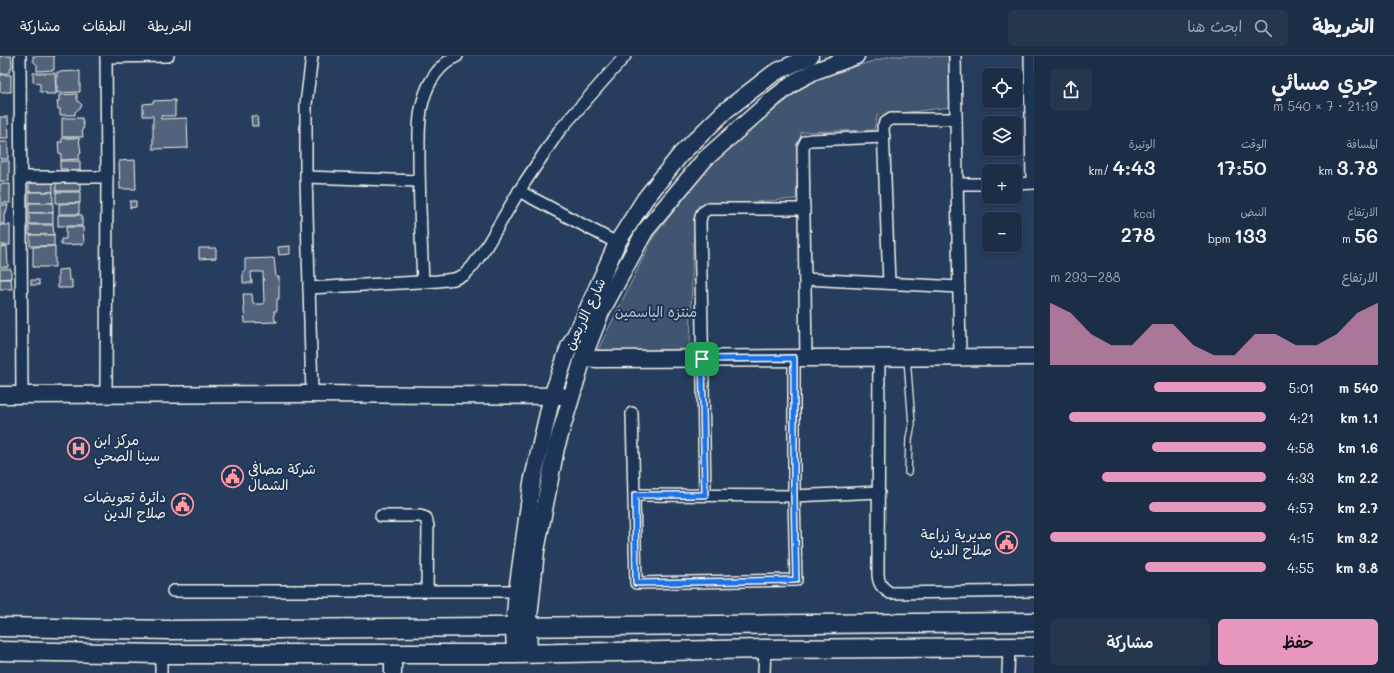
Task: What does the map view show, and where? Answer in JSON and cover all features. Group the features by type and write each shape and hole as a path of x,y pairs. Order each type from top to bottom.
{"main road":[{"name":"شارع الاربعين","path":"522,653 517,591 532,483 552,396 569,347 583,320 617,243 645,199 681,154 725,111 774,73 810,56"},
{"path":"521,627 556,448 584,358 601,312 645,231 705,158 774,98 796,81 815,71 856,56"},
{"path":"584,358 702,359 1034,357"},
{"path":"0,395 312,394 572,397"},
{"path":"0,627 170,630 1034,622"},
{"path":"0,652 161,654 522,653 1034,647"},
{"path":"392,653 393,673"}],"street":[{"path":"20,56 22,395"},
{"path":"106,395 106,57 168,56"},
{"path":"312,56 306,104 306,177 312,394"},
{"path":"423,282 419,181 419,129 422,102 431,82 443,64 457,56"},
{"path":"309,288 423,282 454,279 464,275 482,253 519,191 559,131 625,56"},
{"path":"955,56 960,357"},
{"path":"1022,184 1033,183 1031,60"},
{"path":"889,284 883,127 885,123 891,120 956,119"},
{"path":"632,413 636,583 796,580 794,496 805,279 803,146 806,141 884,137"},
{"path":"21,177 107,177"},
{"path":"306,177 419,181"},
{"path":"957,184 982,184"},
{"path":"519,191 617,243"},
{"path":"705,495 700,221 702,213 708,209 804,209"},
{"path":"805,279 959,287"},
{"path":"879,358 878,581 882,588 894,593 1034,591"},
{"path":"635,495 794,496 878,492"},
{"path":"381,516 420,516 426,518 428,526 428,591"},
{"path":"173,591 517,591"},
{"path":"1008,647 1008,673"},
{"path":"764,673 765,649"},
{"path":"161,654 161,673"}],"lane":[{"path":"907,358 912,424 909,439 908,472"}],"green space":[{"name":"منتزه الياسمين","path":"891,56 948,56 951,107 877,116 874,130 801,132 796,199 698,206 693,244 690,349 597,352 654,236 718,156 814,78"}],"building":[{"path":"0,56 11,56 12,66 9,73 0,74"},
{"path":"33,56 54,56 54,70 37,71 37,65 33,61"},
{"path":"80,71 80,92 57,93 57,72"},
{"path":"33,73 55,73 56,94 46,94 46,92 40,92 40,84 33,82"},
{"path":"0,75 11,75 11,92 0,92"},
{"path":"77,94 77,100 82,105 75,112 75,115 60,115 60,109 58,109 57,101 59,101 59,95"},
{"path":"175,100 175,116 161,116 161,119 187,118 188,148 153,149 153,116 143,116 143,104 153,103 153,101"},
{"path":"251,116 257,116 258,126 252,126"},
{"path":"0,117 8,117 9,138 0,138"},
{"path":"62,118 82,118 84,128 82,129 83,137 62,137"},
{"path":"62,138 79,138 81,153 79,155 79,159 61,160 58,142 62,142"},
{"path":"0,142 8,142 8,159 0,159"},
{"path":"135,160 136,189 120,189 119,161"},
{"path":"0,161 9,161 9,181 0,181"},
{"path":"60,161 80,161 80,171 67,171 67,169 60,169"},
{"path":"56,180 80,180 80,191 56,191"},
{"path":"29,181 53,181 53,192 29,192"},
{"path":"0,184 10,184 10,203 0,203"},
{"path":"29,192 53,192 53,203 29,203"},
{"path":"56,192 80,192 80,203 56,203"},
{"path":"130,201 136,201 136,207 130,208"},
{"path":"29,203 53,203 53,213 29,213"},
{"path":"79,203 79,214 59,214 59,204"},
{"path":"0,205 8,205 6,213 4,213 4,224 0,224"},
{"path":"29,213 53,213 53,224 29,224"},
{"path":"58,215 82,215 82,226 58,226"},
{"path":"0,225 10,225 10,245 0,245"},
{"path":"29,225 53,225 54,235 29,235"},
{"path":"66,227 83,227 84,244 61,245 61,239 66,239"},
{"path":"30,235 54,235 54,246 30,246"},
{"path":"7,246 8,267 0,267 0,247"},
{"path":"55,246 55,267 33,267 33,247"},
{"path":"290,246 290,254 279,255 278,247"},
{"path":"199,248 216,248 216,258 199,259"},
{"path":"274,258 276,277 279,277 279,299 277,299 277,311 274,311 275,321 277,322 245,323 243,294 252,294 253,304 264,304 263,272 251,272 252,283 243,283 245,259"},
{"path":"0,269 11,269 11,278 0,279"},
{"path":"68,269 69,280 72,280 72,288 58,288 58,270"},
{"path":"0,279 11,279 12,289 0,289"},
{"path":"31,280 39,280 39,285 31,285"}],"place":[{"name":"مركز ابن سينا الصحي","path":"78,448"},
{"name":"شركة مصافي الشمال","path":"232,477"},
{"name":"دائرة تعويضات صلاح الدين","path":"182,505"},
{"name":"مديرية زراعة صلاح الدين","path":"1007,542"}],"route":[{"path":"794,358 794,496 796,580 636,583 635,495 705,495 702,359 794,358"}]}
